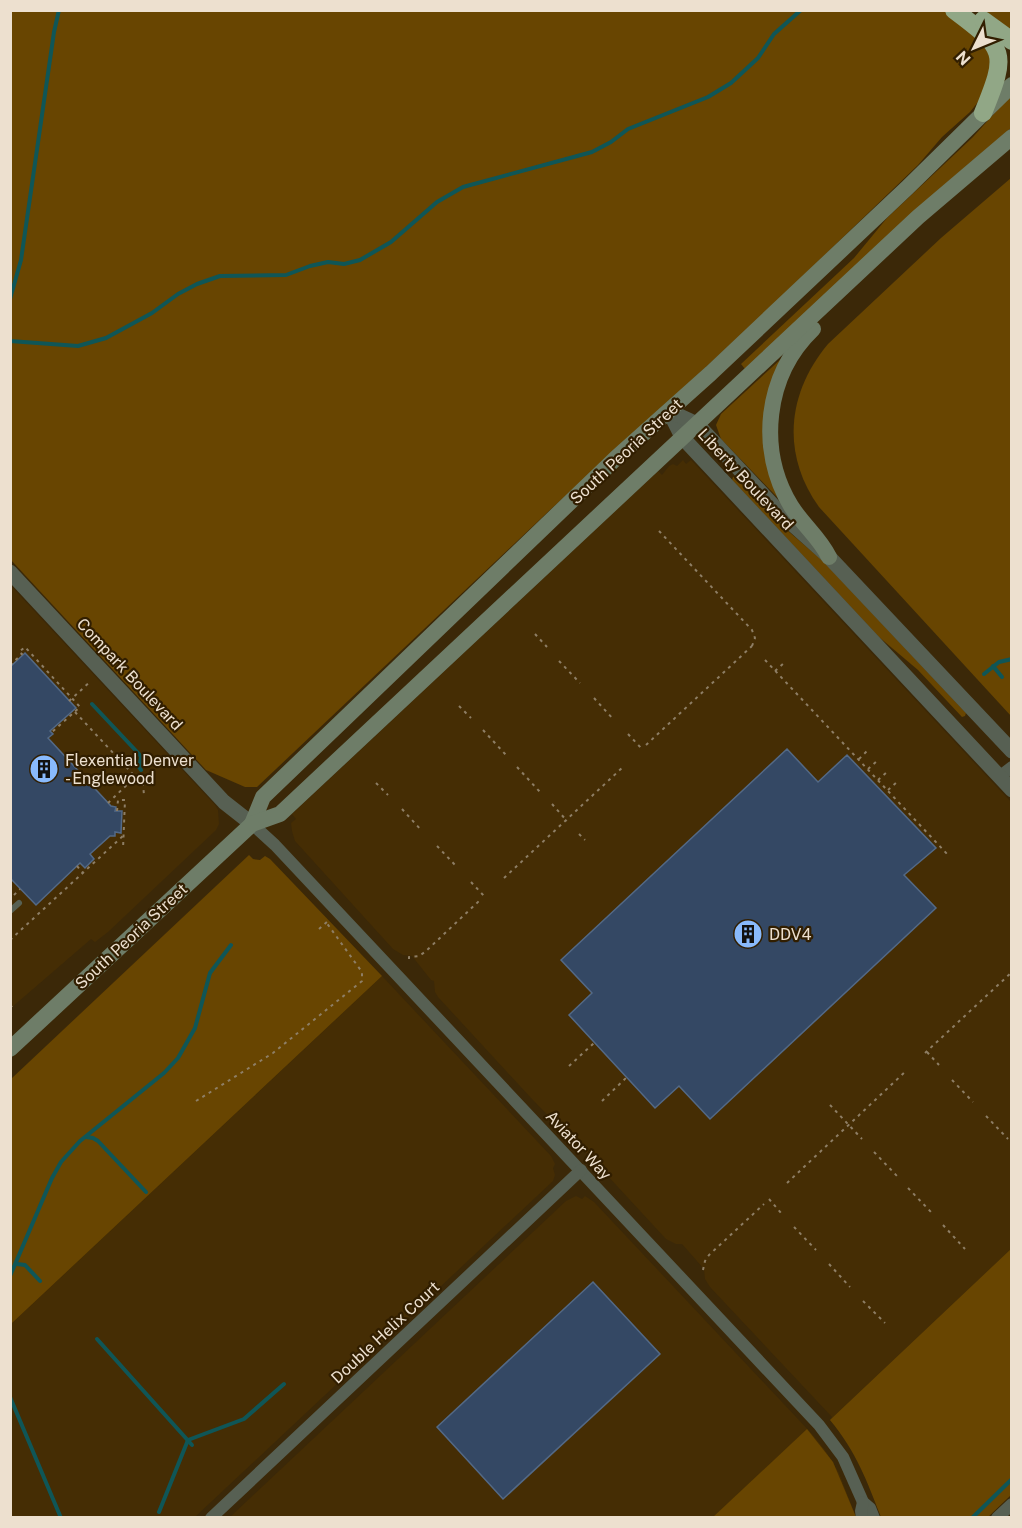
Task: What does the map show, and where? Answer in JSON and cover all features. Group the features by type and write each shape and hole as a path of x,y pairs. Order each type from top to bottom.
{"highway":[{"path":"954,10 986,35 997,52 998,72 983,113"},
{"path":"969,10 1011,41"}],"main road":[{"name":"South Peoria Street","path":"252,824 263,797 601,473 901,194 1011,85"},
{"name":"South Peoria Street","path":"10,1049 252,824 280,814 918,217 1011,136"},
{"path":"830,557 824,545 797,514 780,484 772,458 770,432 773,400 785,368 802,341 828,315 839,291"}],"street":[{"name":"Liberty Boulevard","path":"669,411 697,424 782,515 830,557 1011,751"},
{"name":"Liberty Boulevard","path":"669,411 682,437 1011,790"},
{"name":"Compark Boulevard","path":"10,572 224,802 252,824"},
{"path":"999,777 1011,767"},
{"name":"Aviator Way","path":"252,824 275,845 824,1430 843,1457 863,1502 870,1508 874,1518"},
{"name":"Double Helix Court","path":"211,1518 581,1170"},
{"name":"Aviator Way","path":"862,1518 863,1502"},
{"path":"998,1518 1011,1504"}],"lane":[{"path":"10,911 19,903"}],"path":[{"path":"646,745 753,646 754,636 752,630 658,531"},
{"path":"535,634 547,647"},
{"path":"10,665 22,654 19,652 25,647 80,707 51,733"},
{"path":"32,661 35,658"},
{"path":"765,660 949,856"},
{"path":"559,662 580,683"},
{"path":"776,671 784,663"},
{"path":"69,701 93,680"},
{"path":"594,698 614,720"},
{"path":"459,706 471,718"},
{"path":"75,712 143,785 144,795"},
{"path":"483,730 506,755"},
{"path":"628,734 642,749"},
{"path":"858,760 867,751"},
{"path":"848,757 852,753"},
{"path":"868,770 877,761"},
{"path":"517,767 540,792"},
{"path":"504,878 622,767"},
{"path":"878,780 887,772"},
{"path":"108,802 135,777"},
{"path":"887,791 897,782"},
{"path":"376,783 388,795"},
{"path":"117,811 118,801 125,800 123,849"},
{"path":"892,804 896,800"},
{"path":"552,804 566,820"},
{"path":"900,811 903,808"},
{"path":"402,809 422,831"},
{"path":"921,834 925,831"},
{"path":"579,834 585,840"},
{"path":"10,940 124,835"},
{"path":"932,846 935,842"},
{"path":"436,846 456,866"},
{"path":"76,866 83,873"},
{"path":"471,882 484,896"},
{"path":"409,959 409,957 423,953 479,901"},
{"path":"196,1101 225,1081 260,1062 362,981 362,972 327,922"},
{"path":"939,1065 926,1053 1011,972"},
{"path":"10,1005 14,1009"},
{"path":"569,1066 594,1042"},
{"path":"787,1183 907,1070"},
{"path":"602,1101 627,1077"},
{"path":"952,1080 973,1102"},
{"path":"830,1105 862,1139"},
{"path":"986,1116 1008,1139"},
{"path":"874,1152 897,1176"},
{"path":"909,1188 931,1212"},
{"path":"769,1199 781,1213"},
{"path":"703,1270 709,1255 764,1204"},
{"path":"943,1226 965,1250"},
{"path":"794,1227 816,1250"},
{"path":"829,1264 850,1287"},
{"path":"863,1301 885,1323"}],"shaded area":[{"path":"945,10 987,47 991,63 982,97 970,112 753,324 551,509 257,787 245,787 206,770 11,560 11,11"},
{"path":"985,11 1011,11 1011,30"},
{"path":"1011,95 1011,128 937,191 745,369 741,364 854,258 887,218 973,137"},
{"path":"1011,178 1011,716 819,507 807,487 799,466 794,445 794,424 797,403 804,383 814,363 828,344 941,238"},
{"path":"782,358 776,375 777,497 721,439 716,425 721,414"},
{"path":"683,460 686,464 691,460 694,463 1011,802 1011,1495 988,1517 881,1517 862,1467 848,1443 830,1420 832,1417 710,1287 705,1279 704,1269 682,1244 666,1239 582,1148 532,1099 438,997 434,981 412,956 403,955 393,949 295,841 292,831 291,823 296,819 292,814 658,471 662,475 669,466 673,464 677,466"},
{"path":"736,477 781,525 823,561 966,713 965,716 962,717 918,670 879,637 732,480"},
{"path":"10,585 215,805 218,810 219,824 216,830 108,932 95,942 91,939 11,1008"},
{"path":"249,855 253,859 260,860 265,856 270,859 382,976 11,1324 11,1079"},
{"path":"382,976 551,1156 555,1164 553,1181 195,1517 11,1518 11,1324"},
{"path":"576,1196 582,1199 585,1196 594,1202 812,1434 839,1473 856,1517 229,1518 566,1201"},
{"path":"1011,1249 1011,1495 988,1517 881,1517 854,1455 830,1420"},
{"path":"807,1429 833,1462 856,1517 712,1518"}],"building":[{"name":"Flexential Denver - Englewood","path":"25,653 76,708 50,731 53,734 48,738 111,806 116,807 115,811 122,811 121,833 115,832 115,836 110,836 90,854 94,859 85,868 80,863 36,905 10,878 10,667"},
{"name":"DDV4","path":"787,749 818,782 847,755 936,848 904,875 936,908 710,1119 679,1086 655,1108 569,1015 592,993 561,960"},
{"path":"593,1282 660,1354 503,1499 437,1427"}],"waterway":[{"path":"10,299 21,260 59,10"},
{"path":"10,341 78,346 106,338 152,313 178,294 220,276 286,275 328,262 344,264 360,260 391,242 437,202 463,187 592,152 611,142 628,129 708,97 731,83 758,58 774,34 801,10"},
{"path":"984,674 999,662 1012,659"},
{"path":"993,666 1002,677"},
{"path":"92,704 139,754 141,770"},
{"path":"10,1276 61,1162 80,1141 164,1073 178,1058 195,1028 210,973 231,945"},
{"path":"86,1137 98,1141 146,1192"},
{"path":"17,1264 25,1265 40,1281"},
{"path":"97,1339 192,1445"},
{"path":"159,1512 188,1440 244,1419 284,1384"},
{"path":"10,1397 61,1518"},
{"path":"972,1518 1012,1479"}],"place":[{"name":"Flexential Denver - Englewood","path":"44,769"},
{"name":"DDV4","path":"748,934"}]}
